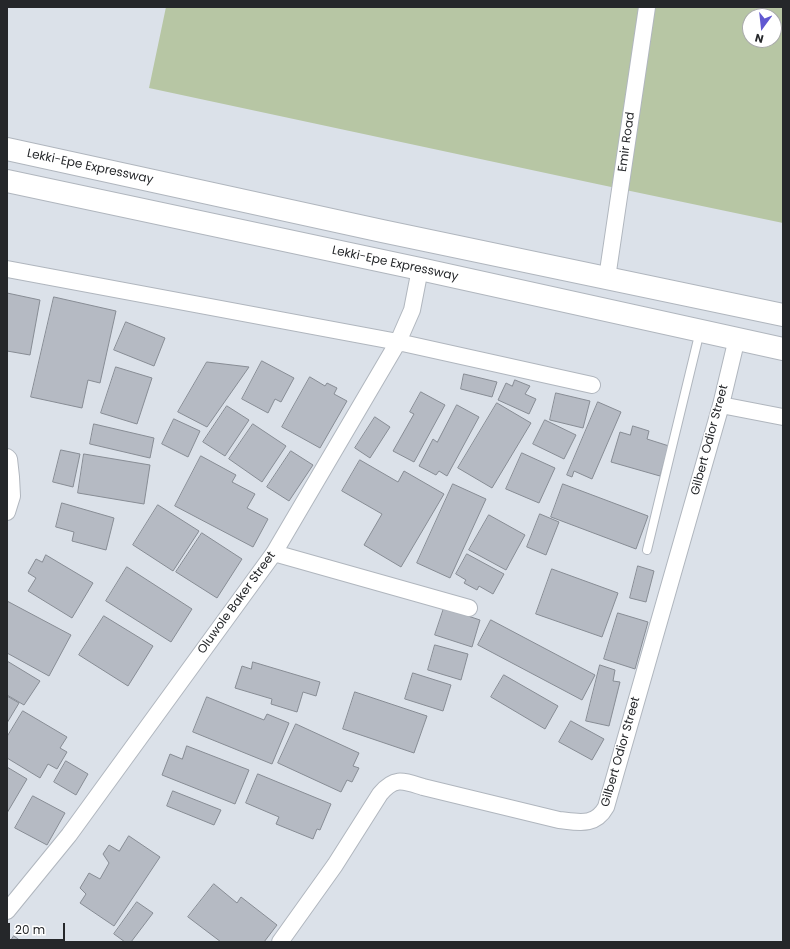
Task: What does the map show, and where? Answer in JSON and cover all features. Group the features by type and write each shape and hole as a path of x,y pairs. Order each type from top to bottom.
{"highway":[{"name":"Lekki-Epe Expressway","path":"7,149 382,231 783,315"},
{"name":"Lekki-Epe Expressway","path":"7,181 420,269 783,349"}],"street":[{"name":"Emir Road","path":"607,278 647,7"},
{"name":"Oluwole Baker Street","path":"7,911 69,835 274,553 398,342 412,310 420,269"},
{"path":"7,270 398,342 592,385"},
{"name":"Gilbert Odior Street","path":"280,942 335,865 380,794 392,783 404,781 559,820 578,822 590,821 595,820 602,814 606,807 721,405 737,338"},
{"path":"721,405 783,418"},
{"path":"7,457 9,459 12,496 7,512"},
{"path":"274,553 469,608"}],"lane":[{"path":"647,550 701,330"}],"green space":[{"path":"166,7 783,7 783,223 149,88"}],"building":[{"path":"7,293 40,300 30,355 7,351"},
{"path":"54,297 116,311 100,383 88,380 82,408 31,397"},
{"path":"126,322 165,338 154,366 114,350"},
{"path":"262,361 294,378 281,402 275,399 268,413 242,399"},
{"path":"207,362 249,367 207,427 178,412"},
{"path":"116,367 152,378 137,424 101,413"},
{"path":"464,374 497,382 492,397 461,389"},
{"path":"310,377 325,386 327,383 337,388 334,394 347,401 320,448 282,427"},
{"path":"515,380 530,386 525,394 536,399 529,414 498,400 506,383 512,386"},
{"path":"421,392 445,405 414,462 393,451 414,414 410,412"},
{"path":"556,393 590,401 583,428 550,420"},
{"path":"598,402 621,412 592,479 574,471 572,477 567,475"},
{"path":"497,403 531,423 492,488 458,468"},
{"path":"457,405 479,417 447,476 439,471 436,475 419,466 433,439 437,442"},
{"path":"227,406 249,420 225,456 203,442"},
{"path":"375,417 390,427 370,458 355,448"},
{"path":"174,419 200,431 188,457 162,444"},
{"path":"545,420 576,435 564,459 533,444"},
{"path":"94,424 154,438 150,458 90,444"},
{"path":"253,424 286,446 262,482 229,459"},
{"path":"633,426 649,431 647,439 669,446 660,476 611,462 620,432 630,435"},
{"path":"61,450 80,454 73,487 53,482"},
{"path":"291,451 313,465 289,501 267,487"},
{"path":"522,453 555,468 539,503 506,489"},
{"path":"84,454 150,465 144,504 78,493"},
{"path":"201,456 236,475 232,482 255,494 247,508 268,519 253,547 175,506"},
{"path":"360,460 398,482 404,471 444,494 401,567 364,545 382,514 342,491"},
{"path":"453,484 486,499 450,578 417,563"},
{"path":"563,484 648,516 636,549 551,517"},
{"path":"62,503 114,518 106,550 72,541 74,532 56,527"},
{"path":"158,505 199,531 173,571 133,545"},
{"path":"540,514 559,522 546,555 527,547"},
{"path":"489,515 525,535 506,570 469,550"},
{"path":"202,533 242,559 217,598 176,572"},
{"path":"467,554 504,574 493,594 479,586 477,590 464,583 466,580 456,574"},
{"path":"46,555 93,583 72,618 28,591 36,578 28,573 36,559 42,562"},
{"path":"638,566 654,571 646,602 630,598"},
{"path":"127,567 192,609 171,642 106,601"},
{"path":"552,569 618,593 602,637 536,614"},
{"path":"7,601 71,635 49,676 7,653"},
{"path":"444,608 480,620 472,647 435,635"},
{"path":"618,613 648,622 635,669 604,659"},
{"path":"104,616 153,646 128,686 79,655"},
{"path":"491,620 595,675 582,700 478,645"},
{"path":"435,645 468,654 461,680 428,670"},
{"path":"7,661 40,681 24,705 7,695"},
{"path":"253,662 320,682 316,696 303,692 297,712 271,704 272,699 235,688 242,666 251,669"},
{"path":"600,665 615,670 613,681 620,682 609,726 586,721"},
{"path":"413,673 451,685 443,711 405,699"},
{"path":"504,675 558,706 545,729 491,697"},
{"path":"355,692 427,716 414,753 343,729"},
{"path":"7,696 19,703 7,723"},
{"path":"207,697 264,720 267,714 289,723 272,764 193,732"},
{"path":"23,711 67,737 60,748 67,752 57,769 48,764 40,778 7,758 7,737"},
{"path":"571,721 604,739 592,760 559,742"},
{"path":"296,724 359,753 353,766 359,768 352,782 347,780 341,792 278,763"},
{"path":"187,746 249,770 235,804 162,775 170,754 182,759"},
{"path":"66,761 88,774 76,795 54,782"},
{"path":"7,767 27,779 7,813"},
{"path":"258,774 331,804 320,830 317,829 313,839 276,824 279,817 246,803"},
{"path":"173,791 221,810 214,825 167,806"},
{"path":"33,796 65,813 47,845 15,828"},
{"path":"129,836 160,857 114,926 80,903 86,894 80,888 89,873 100,879 109,863 103,854 109,845 119,851"},
{"path":"214,884 237,903 241,897 277,925 264,942 221,942 188,917"},
{"path":"137,902 153,913 131,942 125,942 114,934"},
{"path":"14,936 22,942 10,942"}]}
